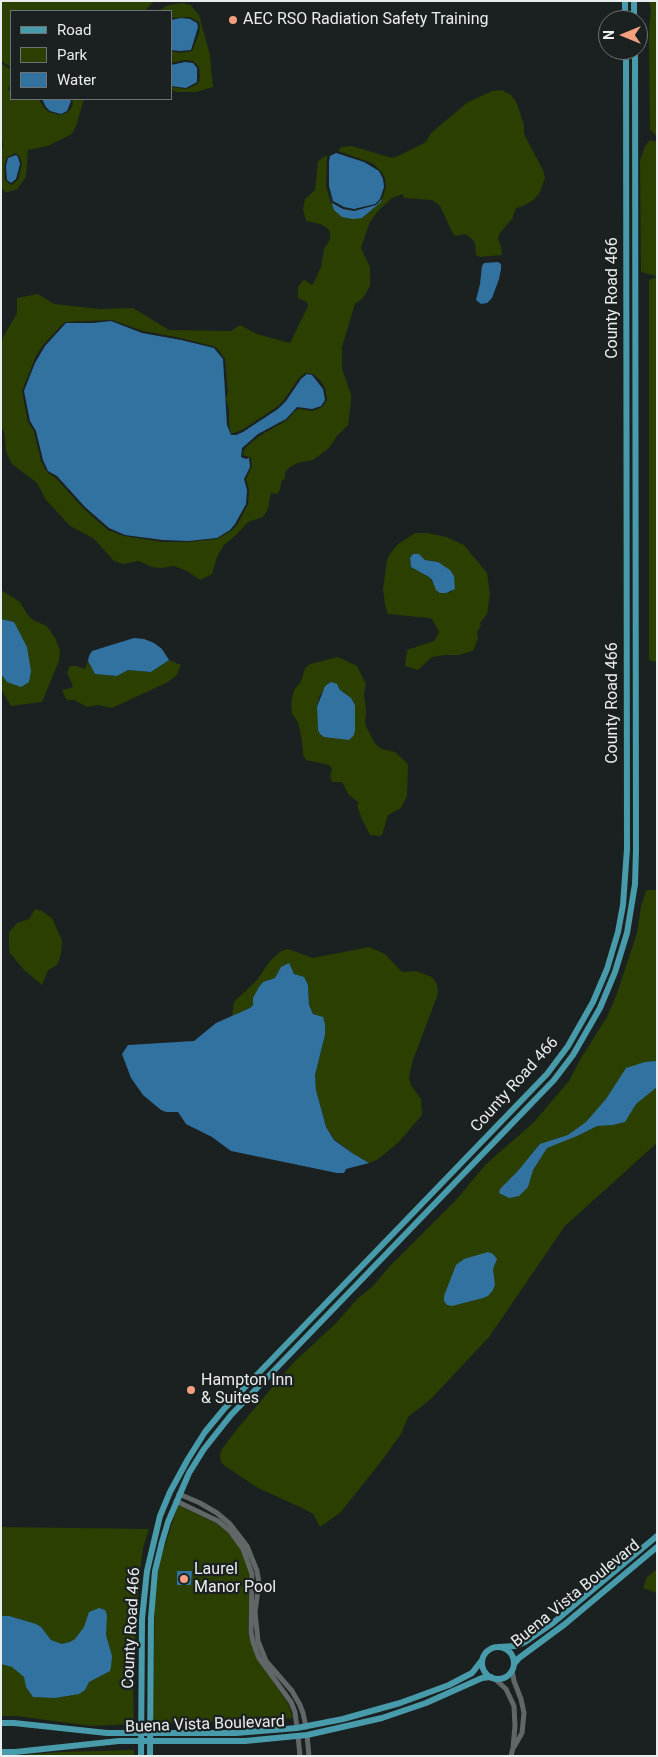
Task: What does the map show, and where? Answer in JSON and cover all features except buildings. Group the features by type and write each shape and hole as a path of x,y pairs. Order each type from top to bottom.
{"main road":[{"name":"County Road 466","path":"141,1756 142,1619 146,1571 158,1523 178,1477 205,1432 224,1409 547,1074 568,1046 593,1002 607,969 618,932 623,906 628,849 626,60"},
{"name":"County Road 466","path":"150,1756 152,1596 162,1542 168,1522 177,1498 204,1449 231,1415 554,1080 584,1037 600,1008 615,972 623,944 632,908 636,850 634,60"},
{"path":"618,932 623,937 623,944"},
{"path":"177,1498 175,1489 178,1477"},
{"path":"168,1522 172,1501 170,1492"},
{"name":"Buena Vista Boulevard","path":"1,1723 107,1733 236,1733 306,1727 372,1712 408,1700 472,1673 490,1649 516,1646 525,1642 553,1622 657,1536"},
{"name":"Buena Vista Boulevard","path":"1,1752 96,1743 245,1741 307,1735 382,1718 426,1703 482,1678 505,1677 519,1658 565,1624 657,1547"},
{"name":"Buena Vista Boulevard","path":"498,1647 508,1650 511,1654 513,1667"},
{"path":"482,1660 484,1670 493,1678"},
{"path":"306,1727 307,1735"},
{"path":"297,1728 298,1736"}],"street":[{"path":"177,1498 210,1508 240,1535 254,1559 259,1583 255,1612 258,1641 266,1661 284,1687 294,1712 297,1728"},
{"path":"177,1498 230,1531 238,1541 249,1562 253,1585 250,1616 250,1632 253,1642 262,1663 300,1705 306,1727"},
{"path":"206,1515 210,1508"},
{"path":"513,1667 514,1681 523,1705 524,1714 522,1733 513,1748"},
{"path":"493,1678 502,1683 509,1693 514,1706 513,1748 511,1756"},
{"path":"515,1714 524,1714"},
{"path":"307,1735 309,1756"},
{"path":"298,1736 300,1756"}],"green space":[{"path":"1,1 154,1 146,10 10,10 10,66 1,61"},
{"path":"649,1 657,1 657,137 650,129 649,33 651,9"},
{"path":"183,3 191,5 199,15 210,55 213,87 197,92 172,90 172,87 186,89 199,82 199,67 193,61 185,60 172,63 172,51 180,53 192,51 200,26 199,22 190,17 172,18 172,10 160,10 168,5"},
{"path":"1,63 10,69 10,85 8,89 10,91 10,100 40,100 49,112 60,115 68,112 72,107 72,100 84,100 72,134 48,146 28,150 26,177 17,189 6,193 1,187 1,150 3,147 1,132","holes":["16,153 20,157 22,164 18,180 11,185 5,180 4,166 7,157"]},
{"path":"502,90 511,95 516,101 524,125 524,134 543,170 545,178 539,194 532,201 516,208 512,219 500,233 498,238 502,255 480,257 476,255 475,243 472,239 465,234 456,236 453,234 440,206 432,200 404,198 403,194 392,198 378,211 370,222 361,248 370,267 370,286 363,298 355,304 342,347 342,369 351,394 348,425 329,448 313,460 297,463 285,472 285,479 282,480 280,490 277,494 271,493 268,509 263,517 248,522 224,545 217,557 212,574 200,580 187,571 174,566 161,568 152,567 139,561 123,564 114,561 93,538 70,526 46,500 37,483 12,464 6,452 4,432 1,426 1,341 17,313 17,298 38,294 54,304 100,309 133,308 169,330 231,331 240,325 257,334 290,343 308,306 307,302 298,298 298,287 305,280 312,285 314,282 321,267 324,249 330,239 330,232 327,228 320,224 306,221 303,209 305,199 315,190 318,161 327,155 326,186 331,204 362,218 381,202 386,187 385,178 381,171 372,163 338,151 341,147 352,146 392,158 398,156 426,142 431,133 468,102 492,91","holes":["112,320 143,331 216,347 225,359 228,392 226,399 229,409 231,434 242,430 277,407 305,373 313,374 325,388 327,400 322,407 313,411 298,409 287,420 259,436 244,449 243,455 251,458 252,466 246,479 249,490 248,504 237,525 217,539 163,542 124,536 108,530 83,508 56,478 47,472 41,461 34,431 28,422 22,391 36,356 44,344 65,322"]},
{"path":"650,140 657,142 656,276 641,272 640,160 645,146"},
{"path":"657,277 657,662 649,660 649,280"},
{"path":"415,533 427,533 446,537 464,545 487,573 490,594 487,614 480,623 481,626 477,632 478,639 473,651 459,655 432,657 418,670 405,666 407,650 434,641 439,632 432,619 388,614 383,589 387,560 398,544","holes":["413,554 419,554 425,560 438,562 452,592 440,593 429,577 411,567 410,559"]},
{"path":"1,590 20,602 33,620 47,626 60,650 59,661 42,702 11,706 1,689 1,674 7,682 14,622 1,619"},
{"path":"338,657 357,666 366,684 364,694 365,724 375,744 382,749 395,752 407,763 407,796 401,808 388,815 382,835 370,835 361,817 357,805 359,803 349,795 342,782 332,782 330,776 332,769 329,765 306,760 303,755 298,722 292,714 291,702 294,690 301,682 305,668 310,664","holes":["337,684 340,690 351,698 355,705 355,730 324,737 318,730 317,707 319,697 324,689"]},
{"path":"169,660 181,665 177,675 168,682 112,708 98,705 87,707 74,700 67,700 62,690 73,686 67,673 70,666 85,669 88,661 95,674 117,676 128,670 151,672"},
{"path":"646,890 657,890 657,1143 565,1226 489,1337 432,1398 408,1417 401,1434 341,1512 320,1527 313,1514 258,1488 225,1466 221,1462 220,1455 222,1449 293,1363 335,1324 358,1298 373,1286 388,1268 456,1200 486,1164 533,1123 569,1081 607,1017 616,996 637,933 641,906"},
{"path":"35,909 42,911 52,918 62,940 61,955 57,965 48,970 42,985 24,970 10,953 9,945 9,932 17,923 29,919"},
{"path":"369,947 385,954 402,972 416,971 432,977 437,984 438,994 413,1060 409,1077 411,1085 421,1099 422,1115 398,1143 377,1160 369,1163 334,1139 326,1127 316,1090 315,1075 325,1035 325,1024 319,1017 313,1014 309,1005 308,985 284,965 275,978 268,980 253,998 253,1005 250,1008 232,1016 234,1002 257,980 270,961 281,951 288,949 313,958"},
{"path":"178,1505 216,1523 228,1533 241,1549 250,1574 248,1632 251,1643 257,1659 288,1703 293,1718 156,1723 153,1717 155,1597 160,1560"},
{"path":"1,1527 149,1529 143,1548 137,1602 133,1679 134,1724 91,1726 16,1716 1,1716"},
{"path":"657,1569 657,1593 643,1588 647,1577"},
{"path":"134,1750 134,1756 8,1756 60,1752"}],"water":[{"path":"190,19 197,23 198,27 191,50 172,50 172,20"},
{"path":"185,62 193,63 197,68 197,82 186,88 172,86 172,65"},
{"path":"42,100 71,101 67,111 61,114 50,111"},
{"path":"336,153 364,162 379,171 384,187 380,199 375,204 354,209 344,207 333,201 329,186 329,162 330,156"},
{"path":"16,155 20,164 16,179 11,183 7,180 6,166 8,158"},
{"path":"328,192 332,203 343,209 354,211 376,205 382,199 381,202 362,218 353,219 342,217 334,210"},
{"path":"498,262 501,264 501,269 492,298 487,303 481,304 476,300 482,266 484,263"},
{"path":"111,321 142,333 214,348 223,359 227,425 231,435 243,432 278,409 307,374 312,375 323,389 325,400 321,406 312,409 297,407 286,419 258,434 242,448 241,457 249,458 250,467 244,479 247,490 246,504 230,530 217,538 188,541 125,535 109,528 85,507 57,476 48,471 43,460 36,431 30,421 24,391 35,363 45,346 66,323"},
{"path":"413,554 419,554 425,560 438,562 450,570 454,576 455,589 446,593 440,593 436,590 429,577 411,567 410,558"},
{"path":"1,619 14,622 27,647 31,671 29,682 21,687 7,682 1,674"},
{"path":"134,638 154,643 162,649 169,660 151,672 128,670 117,676 95,674 88,661 92,651"},
{"path":"331,682 337,684 340,690 351,698 355,705 355,730 354,735 349,740 324,737 318,730 317,707 325,686"},
{"path":"289,963 294,974 304,977 308,985 309,1005 313,1014 323,1017 325,1024 325,1035 315,1075 316,1090 326,1127 334,1140 369,1163 346,1169 344,1173 231,1151 212,1137 186,1124 178,1112 161,1110 143,1095 131,1078 122,1054 128,1045 194,1041 216,1023 250,1008 253,1005 253,998 263,982 275,978 281,967"},
{"path":"657,1061 657,1087 636,1104 625,1122 597,1126 547,1148 533,1170 528,1187 519,1196 509,1198 499,1193 500,1189 540,1144 568,1135 586,1122 606,1099 626,1068 645,1062"},
{"path":"488,1252 497,1259 493,1269 495,1285 493,1290 488,1296 483,1298 452,1306 447,1305 444,1301 444,1296 456,1265 464,1259"},
{"name":"Laurel Manor Pool","path":"177,1571 192,1571 191,1585 177,1585"},
{"path":"99,1608 105,1610 107,1615 106,1635 112,1656 111,1667 110,1671 89,1682 85,1690 79,1694 55,1698 33,1697 26,1687 24,1677 12,1667 1,1664 1,1616 9,1616 36,1624 41,1627 51,1640 62,1644 75,1639 84,1627 89,1612"}],"place":[{"name":"AEC RSO Radiation Safety Training","path":"233,20"},
{"name":"Hampton Inn & Suites","path":"191,1390"},
{"name":"Laurel Manor Pool","path":"184,1579"}]}
